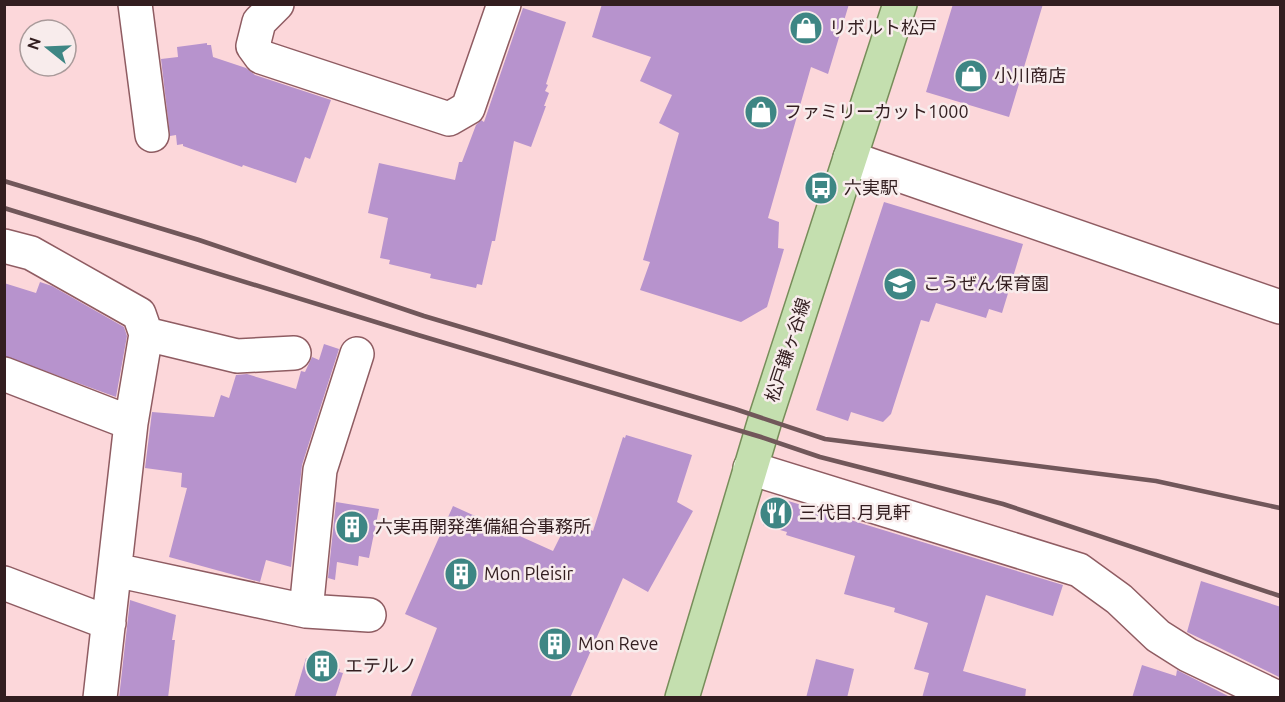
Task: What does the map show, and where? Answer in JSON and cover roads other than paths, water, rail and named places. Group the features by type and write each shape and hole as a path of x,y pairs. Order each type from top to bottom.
{"main road":[{"name":"松戸鎌ヶ谷線","path":"682,698 750,468 900,4"}],"street":[{"path":"135,4 152,135"},
{"path":"277,4 259,22 253,46 261,57 449,119 468,108 504,4"},
{"path":"850,158 1281,307"},
{"path":"4,246 32,253 139,315 146,334 131,423 100,698"},
{"path":"146,334 237,356 294,353"},
{"path":"306,611 320,470 357,354"},
{"path":"4,374 131,423"},
{"path":"750,468 1079,570 1119,599 1158,636 1188,655 1278,698"},
{"path":"115,570 306,611 369,615"},
{"path":"4,583 109,623"}],"railway":[{"path":"4,181 199,240 424,316 735,409 825,439 1156,481 1280,508"},
{"path":"4,208 761,437 820,457 1003,504 1280,596"}],"place":[{"name":"リボルト松戸","path":"806,28"},
{"name":"小川商店","path":"971,76"},
{"name":"ファミリーカット1000","path":"761,112"},
{"name":"六実駅","path":"821,188"},
{"name":"こうぜん保育園","path":"900,284"},
{"name":"三代目 月見軒","path":"776,513"},
{"name":"六実再開発準備組合事務所","path":"352,527"},
{"name":"Mon Pleisir","path":"461,574"},
{"name":"Mon Reve","path":"555,644"},
{"name":"エテルノ","path":"322,666"}]}
